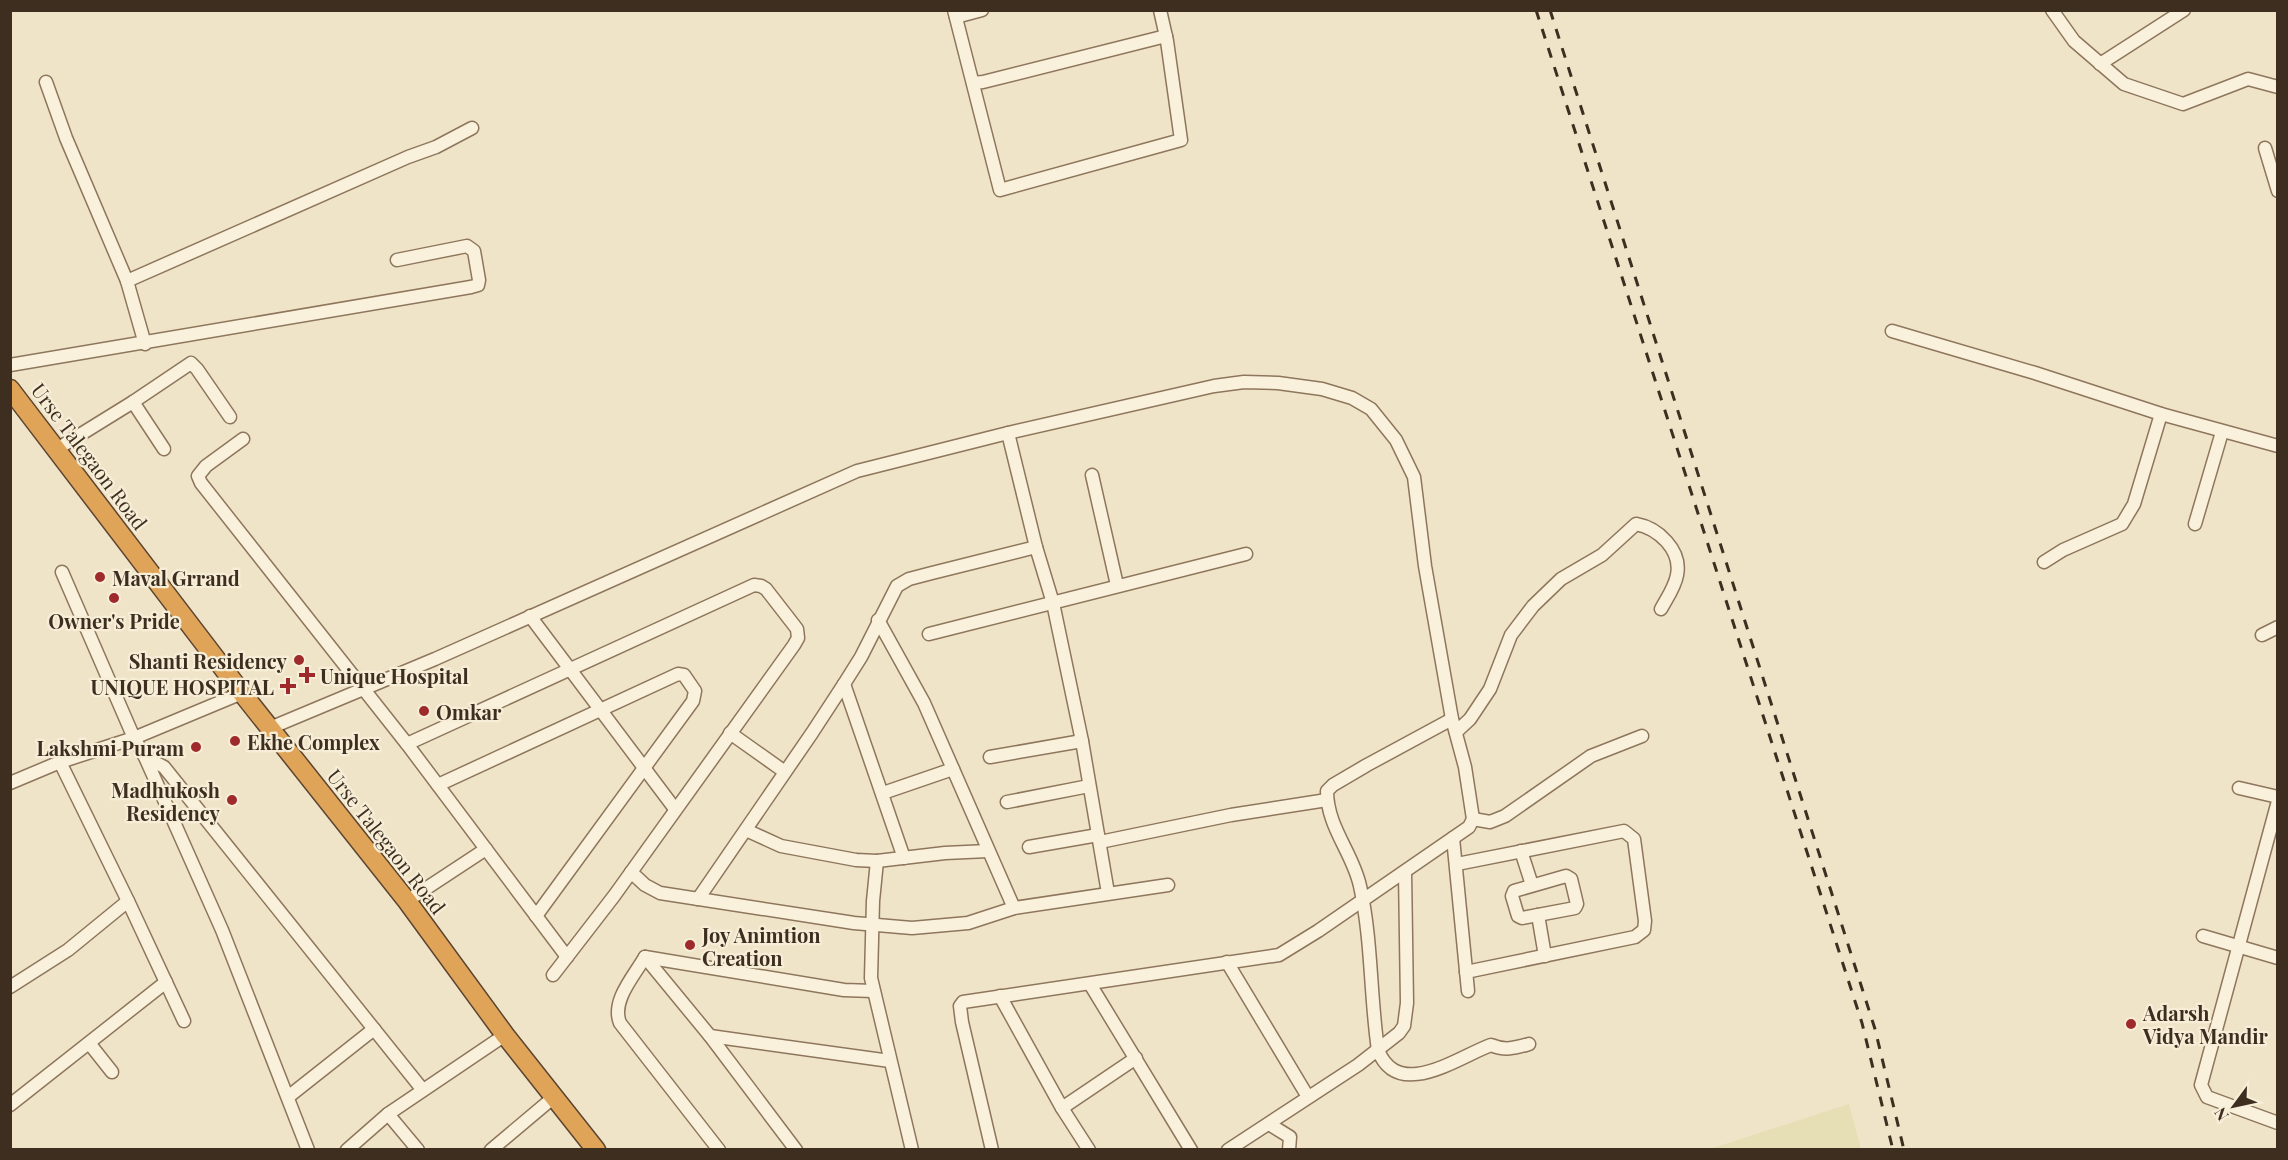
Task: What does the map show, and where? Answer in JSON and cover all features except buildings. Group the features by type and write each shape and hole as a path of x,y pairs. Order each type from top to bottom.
{"highway":[{"name":"Urse Talegaon Road","path":"10,389 242,693 407,901 505,1035 596,1149"}],"street":[{"path":"982,10 955,14 1000,190 1181,140 1160,10"},
{"path":"2052,10 2074,41 2124,84 2182,104 2248,79 2277,87"},
{"path":"2100,64 2184,10"},
{"path":"973,83 1166,36"},
{"path":"46,82 66,138 127,281 145,344"},
{"path":"127,281 408,157 436,147 472,128"},
{"path":"2265,148 2275,173 2277,191"},
{"path":"10,365 145,344 478,285 474,250 467,246 397,260"},
{"path":"1892,331 2035,373 2161,414 2277,446"},
{"path":"57,449 191,363 230,417"},
{"path":"270,728 857,471 1008,433 1214,386 1244,382 1278,383 1322,389 1352,398 1371,409 1396,440 1414,477 1425,567 1452,719 1465,767 1473,819 1469,827 1279,955 963,1002 960,1006 992,1149"},
{"path":"133,402 164,449"},
{"path":"2044,562 2063,550 2122,524 2134,504 2161,414"},
{"path":"2195,524 2222,432"},
{"path":"1008,433 1036,547 1053,603 1082,741 1108,893"},
{"path":"243,439 206,466 198,476 408,744 567,957"},
{"path":"1092,475 1117,585"},
{"path":"1456,732 1470,719 1490,689 1510,635 1533,606 1561,579 1602,555 1636,524 1665,538 1675,558 1678,571 1675,584 1661,609"},
{"path":"698,899 844,684 861,657 897,586 909,579 1036,547"},
{"path":"929,634 1246,554"},
{"path":"62,572 134,738 145,756 222,930 308,1149"},
{"path":"408,744 754,585 761,585 797,629 798,639 631,872 553,975"},
{"path":"530,616 675,809"},
{"path":"878,620 924,703 1014,908"},
{"path":"2262,635 2277,627"},
{"path":"438,785 678,674 684,675 696,695 536,916"},
{"path":"844,684 904,858"},
{"path":"10,783 60,762 134,738 242,693"},
{"path":"1452,719 1333,785 1327,791 1327,800 1339,839 1359,882 1367,917 1378,1050 1382,1060 1390,1067 1412,1074 1441,1068 1491,1045 1510,1049 1529,1044"},
{"path":"730,733 785,772"},
{"path":"1473,819 1490,822 1505,816 1591,756 1642,736"},
{"path":"990,757 1082,741"},
{"path":"145,756 164,767 422,1089"},
{"path":"60,762 184,1021"},
{"path":"883,793 953,769"},
{"path":"1007,802 1089,786"},
{"path":"2239,788 2277,799 2201,1085 2207,1097 2277,1123"},
{"path":"1029,848 1327,800"},
{"path":"746,830 781,846 877,861 988,850"},
{"path":"1457,864 1624,831 1634,839 1644,930 1635,937 1466,972"},
{"path":"1453,838 1468,991"},
{"path":"407,901 486,849"},
{"path":"1521,851 1532,885"},
{"path":"877,861 871,978 912,1149"},
{"path":"631,872 645,885 660,893 872,926 912,928 969,923 1014,908 1168,885"},
{"path":"1228,1149 1269,1124 1378,1050 1399,1033 1406,1019 1404,872"},
{"path":"1569,877 1575,908 1520,918 1516,914 1512,896 1514,891 1532,885 1569,877"},
{"path":"10,987 68,950 128,901"},
{"path":"1538,915 1545,956"},
{"path":"2203,936 2277,958"},
{"path":"645,957 844,990 873,991"},
{"path":"645,957 710,1036 793,1145 779,1149"},
{"path":"645,957 618,1004 617,1015 620,1023 719,1149"},
{"path":"1227,962 1308,1097"},
{"path":"10,1105 166,982"},
{"path":"1090,984 1191,1149"},
{"path":"1000,996 1062,1108 1089,1149"},
{"path":"288,1097 374,1029"},
{"path":"347,1149 422,1089 505,1035"},
{"path":"710,1036 890,1061"},
{"path":"89,1043 112,1072"},
{"path":"1062,1108 1136,1058"},
{"path":"490,1149 554,1097"},
{"path":"388,1114 418,1149"},
{"path":"1269,1124 1290,1137 1289,1149"}],"shaded area":[{"path":"1849,1104 1861,1149 1710,1149"}],"railway":[{"path":"1536,10 1862,1023 1893,1150"},
{"path":"1550,10 1875,1029 1904,1150"}],"place":[{"name":"Maval Grrand","path":"100,577"},
{"name":"Owner's Pride","path":"114,598"},
{"name":"Shanti Residency","path":"299,660"},
{"name":"Unique Hospital","path":"307,675"},
{"name":"UNIQUE HOSPITAL","path":"288,686"},
{"name":"Omkar","path":"424,711"},
{"name":"Ekhe Complex","path":"235,741"},
{"name":"Lakshmi Puram","path":"196,747"},
{"name":"Madhukosh Residency","path":"232,800"},
{"name":"Joy Animtion Creation","path":"690,945"},
{"name":"Adarsh Vidya Mandir","path":"2131,1024"}]}
